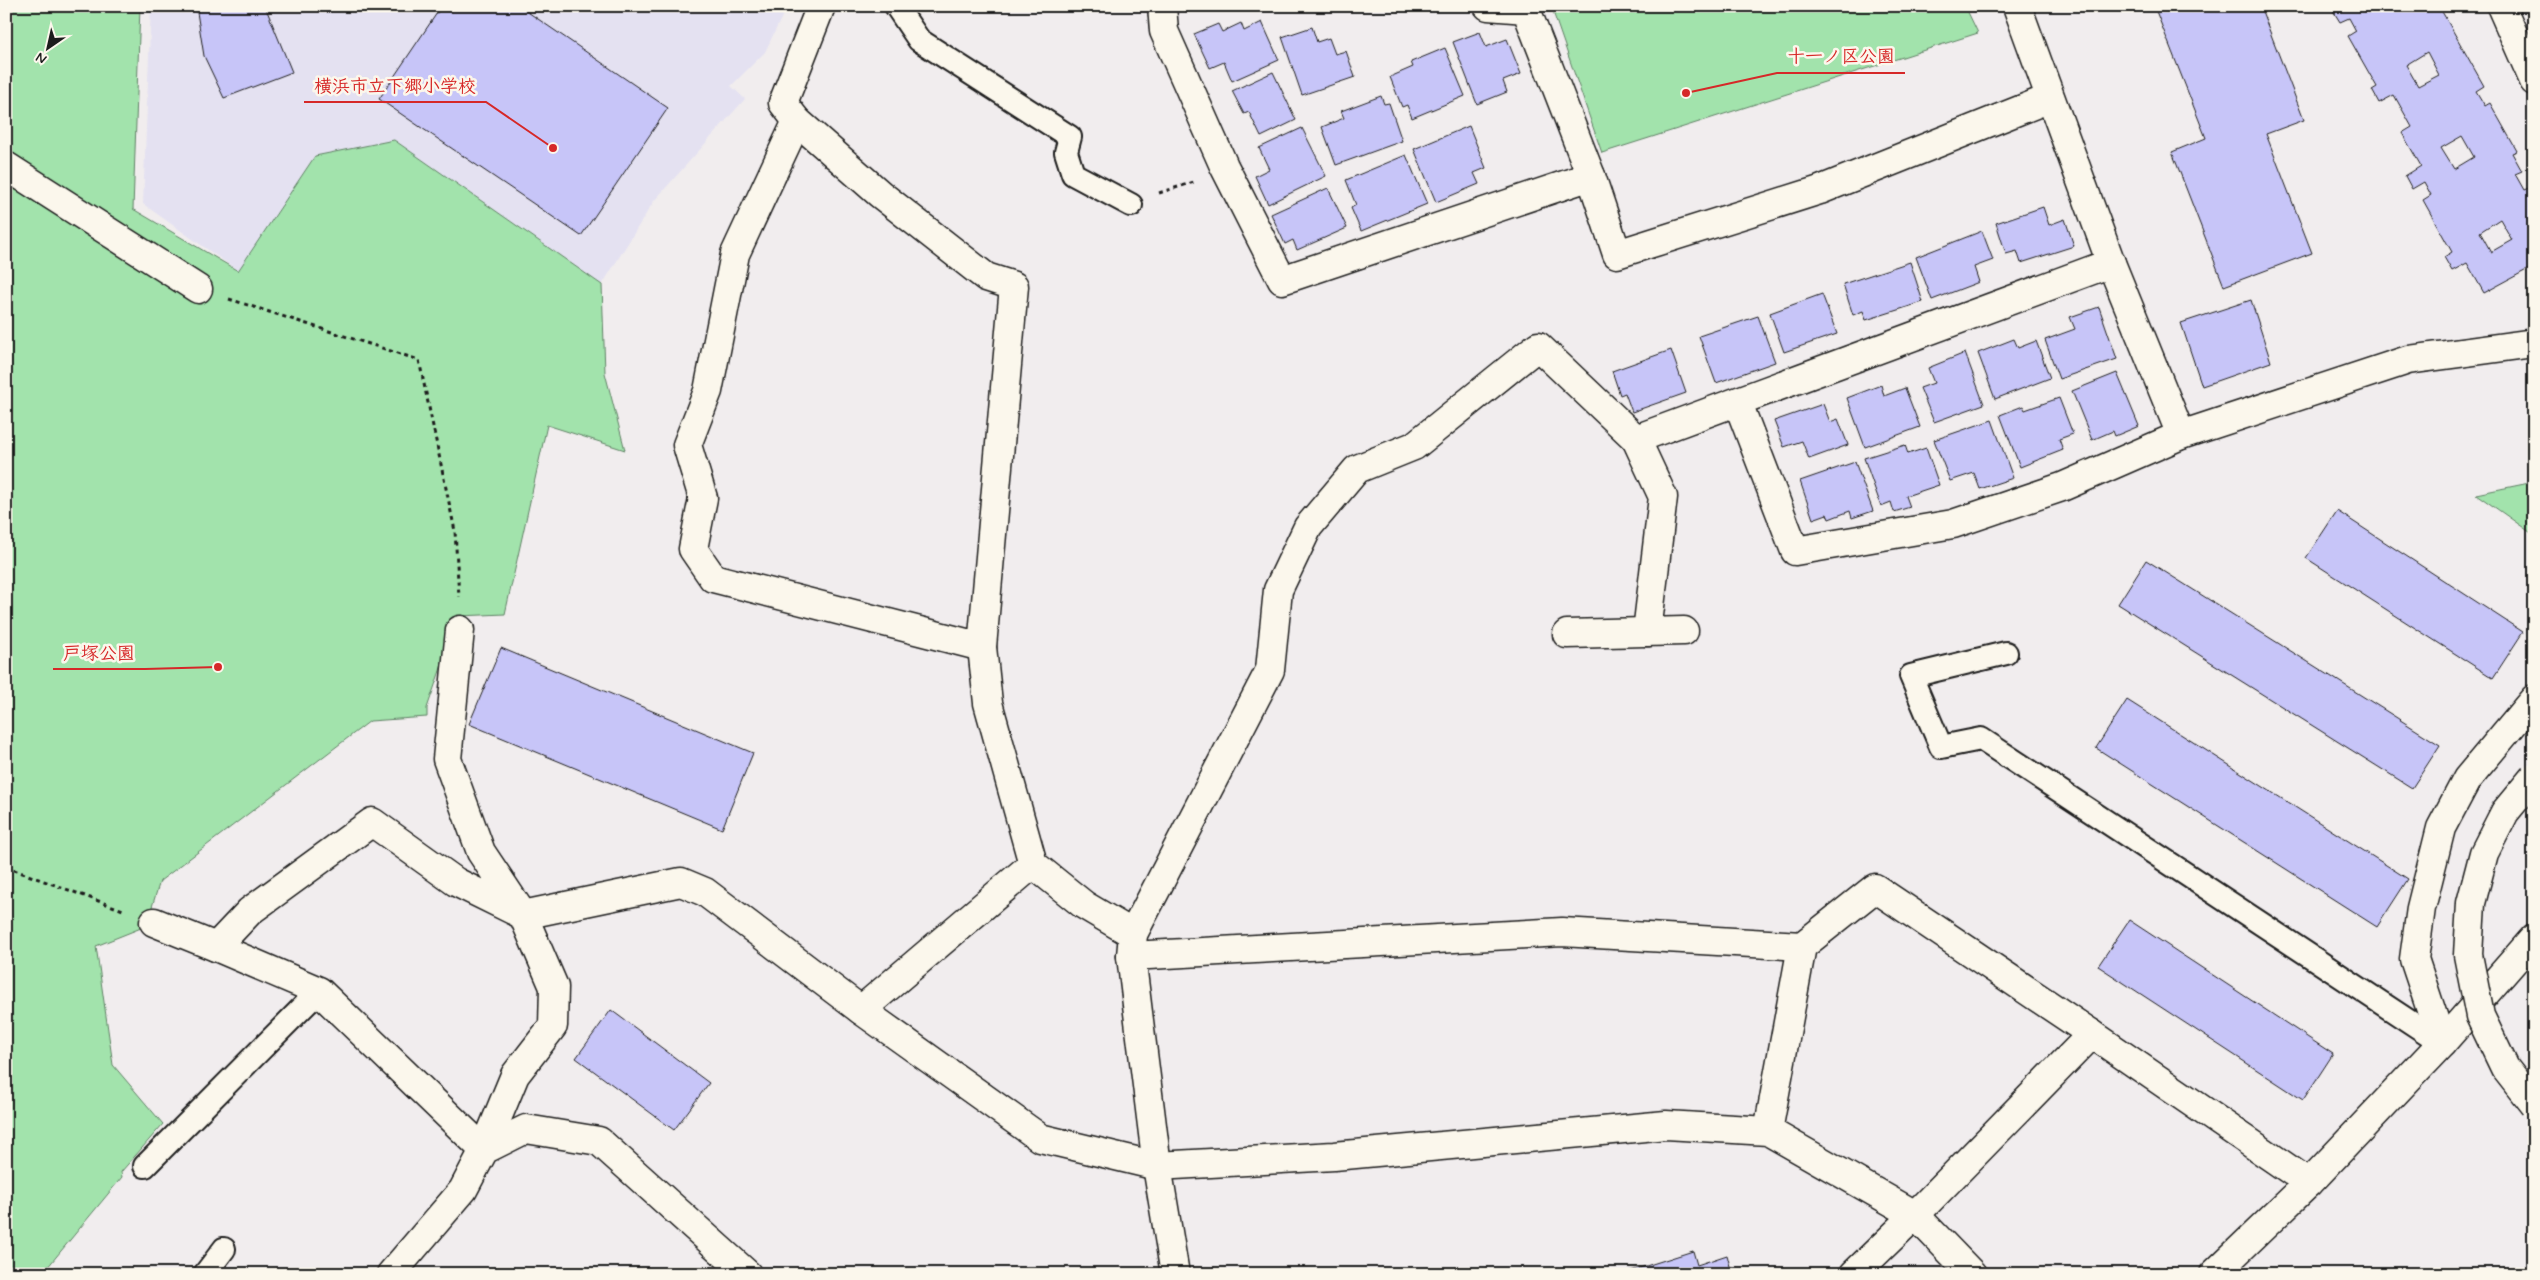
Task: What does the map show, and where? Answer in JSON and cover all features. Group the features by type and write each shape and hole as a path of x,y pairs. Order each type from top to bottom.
{"street":[{"path":"821,6 783,103 797,122 880,194 986,277 1014,286 982,647 988,703 1033,864 1132,945 1562,932 1802,946"},
{"path":"1162,6 1164,30 1224,166 1282,280 1591,176"},
{"path":"1488,6 1526,9 1591,176 1617,254 1820,190 2050,98"},
{"path":"2018,6 2111,263 2181,435"},
{"path":"2501,6 2534,81"},
{"path":"797,122 734,254 708,391 687,445 703,498 693,548 713,578 982,647"},
{"path":"6,166 198,290"},
{"path":"1636,439 1738,403 2111,263"},
{"path":"1738,403 1796,551 1953,524 2062,487 2181,435 2408,360 2534,343"},
{"path":"1175,1274 1157,1166 1132,945 1270,670 1278,590 1308,527 1357,469 1414,446 1538,346 1636,439 1663,497 1647,632"},
{"path":"391,1274 463,1190 484,1150 515,1075 553,1026 554,987 523,915 481,852 447,759 460,630"},
{"path":"1568,634 1684,631"},
{"path":"2442,1043 2414,959 2421,908 2441,828 2467,779 2525,727 2534,699"},
{"path":"2534,777 2505,812 2484,853 2471,903 2468,955 2480,1016 2505,1068 2534,1105"},
{"path":"216,947 250,911 372,822 456,882 523,915 681,882 705,892 861,1010 1040,1138 1157,1166 1334,1156 1666,1125 1768,1131 1915,1215 1972,1274"},
{"path":"861,1010 1033,864"},
{"path":"1768,1131 1802,946 1875,888 2309,1182"},
{"path":"154,922 319,991 484,1150"},
{"path":"2214,1274 2309,1182 2442,1043 2534,938"},
{"path":"1854,1274 1915,1215 2092,1034"},
{"path":"484,1150 526,1129 599,1141 717,1264 747,1274"}],"lane":[{"path":"896,6 919,40 1070,137 1066,152 1073,174 1131,205"},
{"path":"2006,653 1911,676 1941,747 1981,739 2442,1043"},
{"path":"145,1166 319,991"},
{"path":"205,1274 224,1249"}],"path":[{"path":"1154,194 1184,187"},
{"path":"198,290 419,360 455,531 460,630"},
{"path":"6,867 154,922"}],"shaded area":[{"path":"151,6 787,6 765,52 731,86 745,99 654,201 602,285 394,140 315,156 238,271 143,204"}],"green space":[{"path":"6,6 140,6 133,209 238,271 315,156 394,140 602,285 605,373 625,450 547,425 505,614 459,616 427,708 427,717 370,721 160,881 146,926 96,946 113,1065 163,1124 121,1172 122,1177 42,1274 6,1274"},
{"path":"1551,6 1965,6 1978,33 1602,153"},
{"path":"2534,482 2534,535 2476,494"}],"building":[{"path":"196,6 265,6 292,72 224,98 204,56"},
{"path":"454,6 519,6 668,108 581,236 379,99 441,7 450,12"},
{"path":"2154,6 2260,6 2304,120 2266,134 2312,253 2224,286 2172,152 2206,138"},
{"path":"2336,6 2444,6 2440,8 2484,86 2476,91 2485,106 2490,103 2517,151 2512,153 2522,171 2515,174 2524,190 2531,187 2534,192 2534,266 2484,293 2467,263 2452,271 2444,257 2452,252 2423,200 2431,195 2424,182 2412,189 2405,176 2421,166 2402,133 2412,127 2394,95 2379,103 2372,90 2377,87 2348,36 2356,31 2349,18 2340,22 2332,9","holes":["2427,52 2439,75 2418,86 2406,65","2462,136 2474,157 2454,169 2441,148","2500,219 2512,240 2491,252 2480,232"]},
{"path":"1262,22 1279,60 1232,81 1224,62 1210,68 1194,34 1218,24 1222,32 1241,23 1244,31"},
{"path":"1312,27 1317,42 1329,38 1335,54 1346,51 1355,77 1302,95 1282,37"},
{"path":"1480,32 1486,47 1507,39 1521,74 1503,81 1507,92 1477,104 1453,42"},
{"path":"1445,48 1465,96 1412,118 1407,105 1402,107 1390,77 1413,67 1411,62"},
{"path":"1273,72 1296,120 1261,137 1249,112 1244,114 1232,91"},
{"path":"1381,96 1384,104 1389,103 1402,141 1336,165 1322,127 1344,118 1341,111"},
{"path":"1469,126 1486,168 1474,173 1479,184 1436,202 1414,149"},
{"path":"1302,128 1326,176 1268,204 1255,176 1269,169 1259,148"},
{"path":"1406,155 1427,204 1361,231 1351,208 1356,205 1346,180"},
{"path":"1328,188 1347,228 1297,250 1293,240 1285,244 1271,214"},
{"path":"2043,207 2049,225 2065,219 2074,246 2021,263 2017,251 2006,254 1996,223"},
{"path":"1982,231 1993,260 1974,267 1979,282 1932,300 1916,257"},
{"path":"1910,262 1923,302 1866,320 1863,311 1853,315 1843,284"},
{"path":"1822,294 1837,334 1784,352 1770,313"},
{"path":"2251,300 2271,362 2202,386 2181,323"},
{"path":"2099,307 2117,359 2059,379 2045,340 2075,329 2070,317"},
{"path":"1758,316 1775,362 1716,383 1699,336"},
{"path":"2014,339 2018,348 2036,341 2050,378 1995,399 1978,353"},
{"path":"1671,350 1686,393 1632,412 1625,393 1620,395 1612,371"},
{"path":"1965,353 1984,404 1934,422 1920,388 1934,383 1928,368"},
{"path":"2117,373 2139,426 2115,436 2113,431 2092,440 2072,391"},
{"path":"1881,385 1884,396 1905,388 1920,427 1865,447 1847,398"},
{"path":"2059,398 2073,434 2059,439 2063,450 2020,467 2000,415 2023,406 2025,410"},
{"path":"1823,404 1830,422 1838,419 1848,445 1809,459 1802,441 1784,447 1774,421"},
{"path":"1992,420 2013,478 1980,489 1974,473 1950,481 1934,440"},
{"path":"1905,445 1908,454 1926,448 1939,485 1906,496 1910,507 1894,512 1891,502 1881,506 1864,458"},
{"path":"1855,462 1873,511 1852,518 1850,511 1829,519 1827,514 1813,519 1800,481"},
{"path":"2337,511 2523,632 2493,678 2306,558"},
{"path":"2146,560 2440,745 2412,788 2118,604"},
{"path":"501,648 753,753 722,829 469,724"},
{"path":"2127,700 2408,879 2377,927 2096,748"},
{"path":"2129,920 2333,1054 2303,1100 2098,966"},
{"path":"611,1010 709,1083 674,1130 576,1058"},
{"path":"1693,1251 1697,1265 1727,1255 1732,1274 1621,1274"}],"place":[{"name":"十一ノ区公園","path":"1686,93"},
{"name":"横浜市立下郷小学校","path":"553,148"},
{"name":"戸塚公園","path":"218,667"}]}
